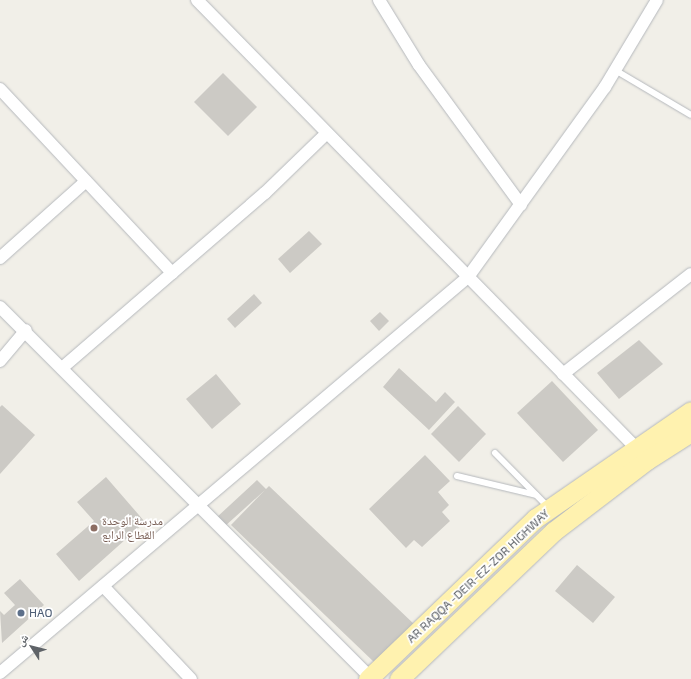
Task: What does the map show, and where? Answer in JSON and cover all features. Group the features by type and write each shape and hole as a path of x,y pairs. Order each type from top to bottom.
{"main road":[{"name":"AR RAQQA -DEIR-EZ-ZOR HIGHWAY","path":"370,678 536,518 691,411"},
{"name":"AR RAQQA -DEIR-EZ-ZOR HIGHWAY","path":"399,679 554,531 648,460 691,432"}],"street":[{"path":"197,0 636,448"},
{"path":"380,0 419,65 521,205"},
{"path":"0,673 468,277 521,205 615,70 657,0"},
{"path":"0,89 172,273"},
{"path":"62,368 265,193 327,133"},
{"path":"0,258 86,181"},
{"path":"563,374 691,274"},
{"path":"0,306 26,330 197,506 370,678"},
{"path":"0,361 26,330"},
{"path":"103,586 191,679"}],"lane":[{"path":"615,70 691,115"},
{"path":"495,453 550,509"},
{"path":"457,476 536,495"}],"building":[{"path":"223,73 257,107 228,136 194,102"},
{"path":"309,231 322,244 290,273 278,259"},
{"path":"254,294 262,303 235,328 227,319"},
{"path":"380,312 389,321 379,331 370,321"},
{"path":"639,340 663,364 619,399 597,373"},
{"path":"399,368 436,402 445,392 455,402 429,430 383,387"},
{"path":"216,374 241,404 212,429 186,399"},
{"path":"552,381 598,430 563,462 517,413"},
{"path":"2,405 35,435 0,474 0,407"},
{"path":"458,406 486,434 459,462 431,434"},
{"path":"425,455 450,481 438,492 449,505 442,512 450,521 422,547 414,540 406,548 369,509"},
{"path":"106,477 145,522 79,581 56,554 94,521 77,502"},
{"path":"257,480 266,489 269,486 415,625 375,663 231,525 265,490 224,527 216,518"},
{"path":"577,565 615,597 593,623 555,591"},
{"name":"HAO","path":"20,579 44,605 2,643 0,611 4,615 15,605 4,593"}],"place":[{"name":"مدرسة الوحدة القطاع الرابع","path":"94,528"},
{"name":"HAO","path":"21,613"}]}
